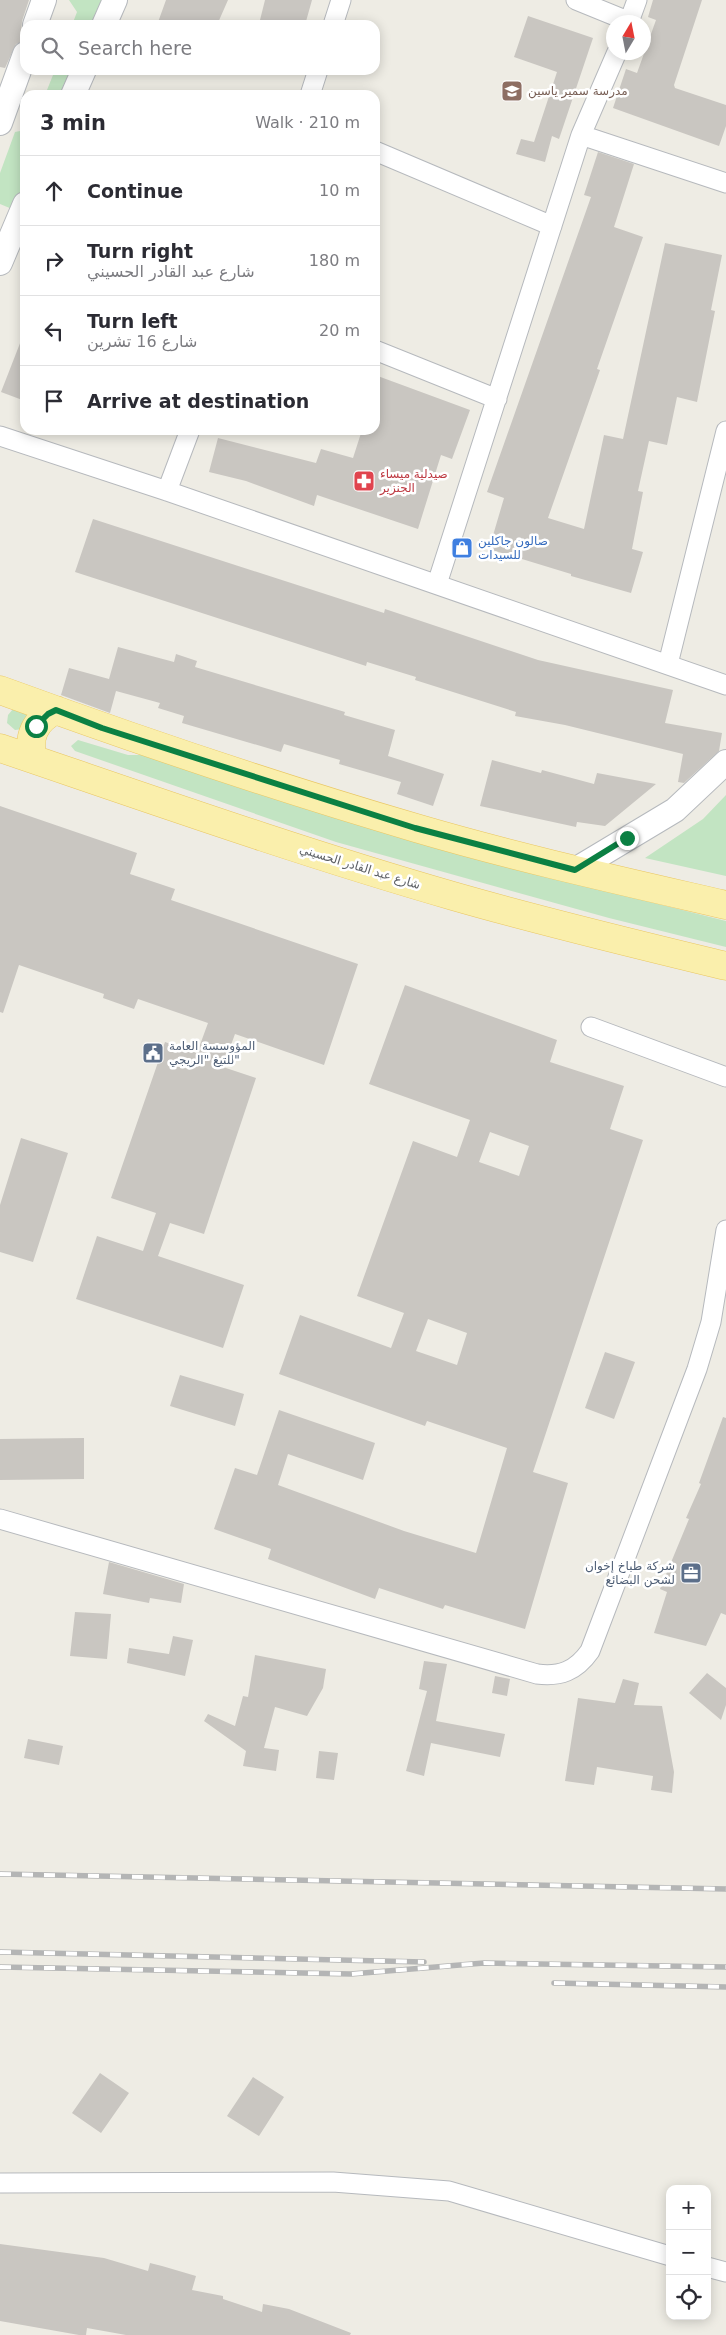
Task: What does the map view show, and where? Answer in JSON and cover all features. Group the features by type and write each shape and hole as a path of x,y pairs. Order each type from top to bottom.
{"main road":[{"path":"0,690 102,728 415,828 575,870 726,905"},
{"path":"33,759 30,742 36,726 48,714 56,710"},
{"name":"شارع عبد القادر الحسيني","path":"0,748 293,846 453,896 726,966"}],"street":[{"path":"37,20 44,0"},
{"path":"106,20 115,0"},
{"path":"335,20 341,0"},
{"path":"576,0 613,15"},
{"path":"633,15 638,0"},
{"path":"437,584 581,135 614,60"},
{"path":"0,123 20,68"},
{"path":"75,90 82,75"},
{"path":"312,90 316,75"},
{"path":"581,135 726,183"},
{"path":"380,153 552,226"},
{"path":"0,263 20,214"},
{"path":"380,352 496,399"},
{"path":"668,664 726,431"},
{"path":"167,491 188,435"},
{"path":"0,436 167,491 668,664 726,686"},
{"path":"575,870 675,810 726,762"},
{"path":"591,1027 726,1077"},
{"path":"0,1519 537,1674 558,1675 577,1667 590,1651 697,1369 711,1322 726,1230"},
{"path":"711,1322 726,1306"},
{"path":"0,2183 333,2182 449,2191 666,2255"},
{"path":"711,2268 726,2272"}],"green space":[{"path":"69,0 113,0 104,20 74,20 77,12"},
{"path":"53,75 80,75 73,90 47,90"},
{"path":"20,131 20,204 12,209 0,204 0,173 15,132"},
{"path":"13,709 28,714 29,717 23,729 15,730 7,723 8,715"},
{"path":"78,740 128,755 152,755 547,876 726,921 726,947 609,918 336,842 75,751 71,746"},
{"path":"726,795 726,876 645,858 703,819"}],"building":[{"path":"0,0 29,0 22,20 20,20 20,43 16,44 5,68 0,67"},
{"path":"166,0 228,0 219,20 159,20"},
{"path":"265,0 312,0 306,20 260,20"},
{"path":"653,0 702,0 674,85 675,88 726,105 726,126 719,146 613,108 626,69 637,73 642,60 651,60 651,34 656,20 649,15"},
{"path":"528,16 593,38 559,139 552,136 545,162 516,154 521,139 534,142 557,72 514,57"},
{"path":"598,152 634,164 614,227 643,237 597,369 600,370 548,518 584,529 604,435 623,439 665,243 722,255 711,310 715,311 697,402 677,397 667,445 649,441 638,491 643,492 632,549 643,552 631,593 571,576 571,574 489,549 504,498 487,492 591,197 584,195"},
{"path":"20,343 20,399 1,392"},
{"path":"380,377 470,410 452,459 441,455 418,529 317,495 314,506 246,481 209,472 218,438 316,463 321,449 353,458 360,435 380,435"},
{"path":"93,519 384,613 385,609 538,660 673,690 665,723 722,733 719,751 684,783 678,782 683,754 565,725 515,716 516,712 415,680 416,677 367,662 366,666 75,572"},
{"path":"118,647 174,662 176,654 197,661 195,667 345,712 344,715 395,730 388,756 444,774 433,806 397,794 401,782 339,764 340,760 284,744 281,752 182,723 184,716 158,708 160,703 116,691 110,713 61,695 69,668 109,679"},
{"path":"492,760 541,773 542,770 594,784 597,773 656,784 605,826 577,822 576,827 480,806"},
{"path":"0,806 137,853 130,874 175,889 171,900 358,964 324,1065 235,1034 223,1067 256,1078 204,1234 170,1223 158,1256 244,1285 223,1348 76,1299 97,1236 143,1251 156,1213 111,1198 165,1042 197,1053 208,1023 138,999 134,1009 103,998 104,994 19,965 3,1013 0,1012"},
{"path":"405,985 557,1040 550,1062 624,1086 610,1129 643,1140 533,1472 568,1483 525,1629 445,1605 443,1609 379,1588 375,1599 268,1559 271,1549 214,1529 235,1468 257,1475 279,1410 375,1443 363,1480 288,1454 278,1485 404,1531 476,1553 507,1448 427,1421 425,1426 279,1374 300,1315 391,1348 404,1313 357,1296 413,1141 457,1157 470,1120 369,1084","holes":["490,1132 529,1146 519,1176 479,1162","428,1319 467,1333 457,1365 416,1351"]},
{"path":"21,1138 68,1153 33,1262 0,1252 0,1205"},
{"path":"605,1352 635,1362 614,1419 585,1408"},
{"path":"180,1375 244,1394 235,1426 170,1406"},
{"path":"723,1417 726,1418 726,1615 721,1613 706,1646 654,1633 667,1592 660,1589 689,1519 686,1518 701,1484 699,1483"},
{"path":"84,1438 84,1479 0,1480 0,1439"},
{"path":"109,1562 184,1584 181,1603 150,1598 149,1603 103,1594"},
{"path":"75,1612 111,1614 107,1659 70,1656"},
{"path":"173,1636 193,1640 185,1676 127,1663 129,1648 169,1654"},
{"path":"255,1655 326,1669 323,1688 307,1716 275,1707 264,1748 279,1750 276,1771 243,1766 246,1751 204,1721 208,1714 235,1726 243,1696 248,1697"},
{"path":"424,1661 447,1664 436,1721 505,1734 500,1757 431,1743 424,1776 406,1771 427,1691 419,1689"},
{"path":"707,1673 726,1688 726,1705 721,1720 689,1693"},
{"path":"495,1676 510,1679 507,1696 492,1693"},
{"path":"623,1679 639,1683 634,1705 662,1706 674,1772 672,1793 651,1790 653,1776 597,1767 594,1785 565,1781 578,1698 615,1703"},
{"path":"28,1739 63,1746 59,1765 24,1758"},
{"path":"319,1751 338,1753 334,1780 316,1778"},
{"path":"100,2073 129,2093 101,2133 72,2113"},
{"path":"253,2077 284,2097 259,2136 227,2116"},
{"path":"0,2244 104,2258 148,2271 150,2263 162,2266 196,2276 192,2290 223,2296 223,2299 262,2312 263,2304 289,2309 351,2333 350,2335 126,2335 87,2328 86,2335 79,2335 0,2321"}],"railway":[{"path":"0,1874 726,1889"},
{"path":"0,1952 424,1962"},
{"path":"0,1967 351,1974 484,1963 726,1967"},
{"path":"554,1983 726,1987"}],"place":[{"name":"مدرسة سمير ياسين","path":"512,91"},
{"name":"صيدلية ميساء الجنزير","path":"364,481"},
{"name":"صالون جاكلين للسيدات","path":"462,548"},
{"name":"المؤوسسة العامة للتيغ \"الريجي\"","path":"153,1053"},
{"name":"شركة طباخ إخوان لشحن البضائع","path":"691,1573"}],"route":[{"path":"36,726 48,714 56,710 102,728 415,828 575,870 627,838"}]}
